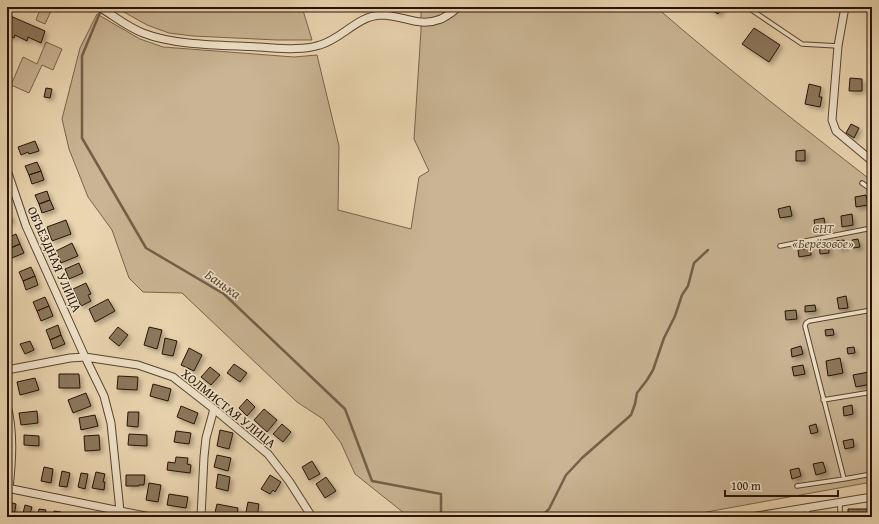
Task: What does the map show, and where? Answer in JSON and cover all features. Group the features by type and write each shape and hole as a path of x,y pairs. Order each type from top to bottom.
{"street":[{"path":"98,7 141,33 162,40 202,44 298,48 320,45 335,38 368,18 381,15 422,23 432,22 444,18 458,7"},
{"path":"845,7 838,46 832,120 836,131 872,161"},
{"name":"ОБЪЕЗДНАЯ УЛИЦА","path":"7,170 26,226 104,396 111,423 120,514"},
{"name":"ХОЛМИСТАЯ УЛИЦА","path":"7,370 70,358 85,357 138,365 173,377 268,454 289,481 312,517"},
{"path":"7,405 11,421 13,449 8,489 120,514 150,517"},
{"path":"201,517 206,438 214,409"},
{"path":"756,517 793,514 808,508 872,497"}],"lane":[{"path":"750,9 802,44 838,46"},
{"path":"862,183 872,190"},
{"path":"780,246 872,228"},
{"path":"844,479 806,322 872,310"},
{"path":"824,400 872,392"},
{"path":"797,486 872,474"},
{"path":"840,502 840,517"},
{"path":"808,508 808,517"}],"green space":[{"path":"41,7 51,11 45,24 36,20"},
{"path":"115,7 302,7 312,40 193,36 169,33 147,25"},
{"name":"СНТ «Берёзовое»","path":"421,7 656,7 736,74 872,181 872,482 679,517 409,517 355,474 341,443 323,419 297,402 182,293 143,292 129,278 112,230 88,197 69,149 62,119 80,48 97,14 140,39 163,47 294,57 317,55 339,146 338,210 411,229 419,177 429,171 414,139 421,30"},
{"path":"46,42 62,49 53,70 42,65 29,93 11,85 23,57 37,64"}],"building":[{"path":"707,7 723,7 718,14"},
{"path":"8,15 45,31 41,43 28,37 27,41 15,35 14,38 7,35"},
{"path":"754,28 780,45 769,62 742,44"},
{"path":"850,78 862,79 862,91 849,91"},
{"path":"809,84 821,87 819,97 822,97 820,107 805,104"},
{"path":"46,88 52,89 50,98 44,97"},
{"path":"851,124 859,128 854,138 846,133"},
{"path":"35,141 39,151 29,154 28,152 21,155 18,147"},
{"path":"805,150 805,161 796,161 796,151"},
{"path":"37,162 41,171 29,175 25,166"},
{"path":"41,171 44,180 32,184 29,175"},
{"path":"47,191 50,200 39,204 35,195"},
{"path":"866,195 868,205 856,207 855,197"},
{"path":"50,200 54,209 42,213 39,204"},
{"path":"790,206 792,216 780,218 778,209"},
{"path":"9,212 12,221 7,223 7,213"},
{"path":"852,214 853,225 842,227 841,216"},
{"path":"824,218 826,231 816,233 814,220"},
{"path":"66,220 71,234 52,241 47,227"},
{"path":"16,234 20,244 8,249 7,238"},
{"path":"858,239 860,247 853,248 852,240"},
{"path":"844,240 846,247 838,248 836,241"},
{"path":"828,242 829,253 820,254 819,244"},
{"path":"72,243 78,256 61,263 56,251"},
{"path":"20,244 24,253 12,258 8,249"},
{"path":"810,248 811,255 799,257 798,250"},
{"path":"79,263 83,273 69,279 65,269"},
{"path":"31,267 35,276 23,281 19,272"},
{"path":"35,276 38,285 26,290 23,281"},
{"path":"86,283 91,294 88,295 91,301 81,306 73,289"},
{"path":"846,296 848,308 839,309 837,298"},
{"path":"45,297 49,306 37,311 33,302"},
{"path":"108,299 115,311 95,322 89,309"},
{"path":"815,305 816,311 805,312 805,306"},
{"path":"49,306 53,316 41,321 37,311"},
{"path":"796,310 797,319 786,320 785,311"},
{"path":"58,325 61,335 50,340 46,330"},
{"path":"118,327 128,335 119,346 109,338"},
{"path":"149,327 162,330 157,349 144,345"},
{"path":"833,329 834,335 826,336 825,330"},
{"path":"61,335 65,344 53,349 50,340"},
{"path":"165,338 177,341 173,356 162,354"},
{"path":"30,341 34,350 25,354 20,344"},
{"path":"801,346 803,354 792,357 791,349"},
{"path":"854,347 855,353 848,354 847,348"},
{"path":"189,348 202,355 194,371 181,365"},
{"path":"840,358 843,373 828,376 826,361"},
{"path":"234,364 247,373 240,382 227,373"},
{"path":"803,365 805,374 794,376 792,367"},
{"path":"210,367 220,375 211,385 201,377"},
{"path":"869,372 871,384 856,387 853,375"},
{"path":"59,374 79,374 80,388 59,388"},
{"path":"118,376 138,377 137,390 117,389"},
{"path":"35,378 39,390 20,395 17,382"},
{"path":"153,384 171,389 168,401 150,396"},
{"path":"86,393 91,406 73,413 68,400"},
{"path":"247,399 255,407 247,416 239,408"},
{"path":"852,405 853,414 844,416 843,407"},
{"path":"181,406 198,413 194,424 177,417"},
{"path":"264,409 277,420 267,432 254,420"},
{"path":"37,411 38,423 21,425 19,413"},
{"path":"128,412 139,412 138,427 127,426"},
{"path":"95,415 98,426 81,430 79,418"},
{"path":"282,424 291,432 283,442 273,434"},
{"path":"816,424 818,432 811,434 809,426"},
{"path":"220,430 233,433 229,449 217,446"},
{"path":"176,431 191,433 189,444 174,442"},
{"path":"129,434 147,435 147,446 128,445"},
{"path":"24,435 39,436 39,446 24,445"},
{"path":"99,435 100,450 85,451 84,436"},
{"path":"853,439 854,447 845,449 843,441"},
{"path":"217,455 231,458 228,471 214,467"},
{"path":"176,457 188,458 187,464 191,465 190,473 167,470 168,462 175,463"},
{"path":"312,461 320,474 309,480 302,467"},
{"path":"823,462 826,472 816,475 813,464"},
{"path":"44,467 53,469 51,483 41,481"},
{"path":"799,468 801,476 792,479 790,470"},
{"path":"62,471 70,473 67,487 59,486"},
{"path":"96,472 105,474 103,482 105,482 104,490 92,488"},
{"path":"81,473 88,474 85,489 78,487"},
{"path":"218,474 230,477 228,491 216,488"},
{"path":"126,475 145,475 144,485 126,486"},
{"path":"270,475 281,482 275,492 273,490 270,494 261,489"},
{"path":"326,477 336,491 325,498 316,484"},
{"path":"149,483 161,485 158,502 146,500"},
{"path":"169,494 188,497 186,508 167,505"},
{"path":"9,502 16,504 14,517 7,517"},
{"path":"248,502 259,504 257,517 245,517"},
{"path":"217,504 238,508 237,517 214,517"},
{"path":"25,505 32,507 29,517 22,517"},
{"path":"39,509 46,510 44,517 37,517"},
{"path":"848,509 870,509 870,517 848,517"},
{"path":"54,511 61,512 60,517 53,517"},
{"path":"265,513 273,514 273,517 264,517"},
{"path":"817,514 831,514 831,517 817,517"}],"waterway":[{"name":"Банька","path":"101,10 82,56 82,138 146,248 224,294 345,409 372,481 441,494 441,517"},
{"path":"541,517 549,509 566,475 582,458 631,415 637,393 653,370 664,338 675,316 682,295 688,286 694,263 708,250"}]}
